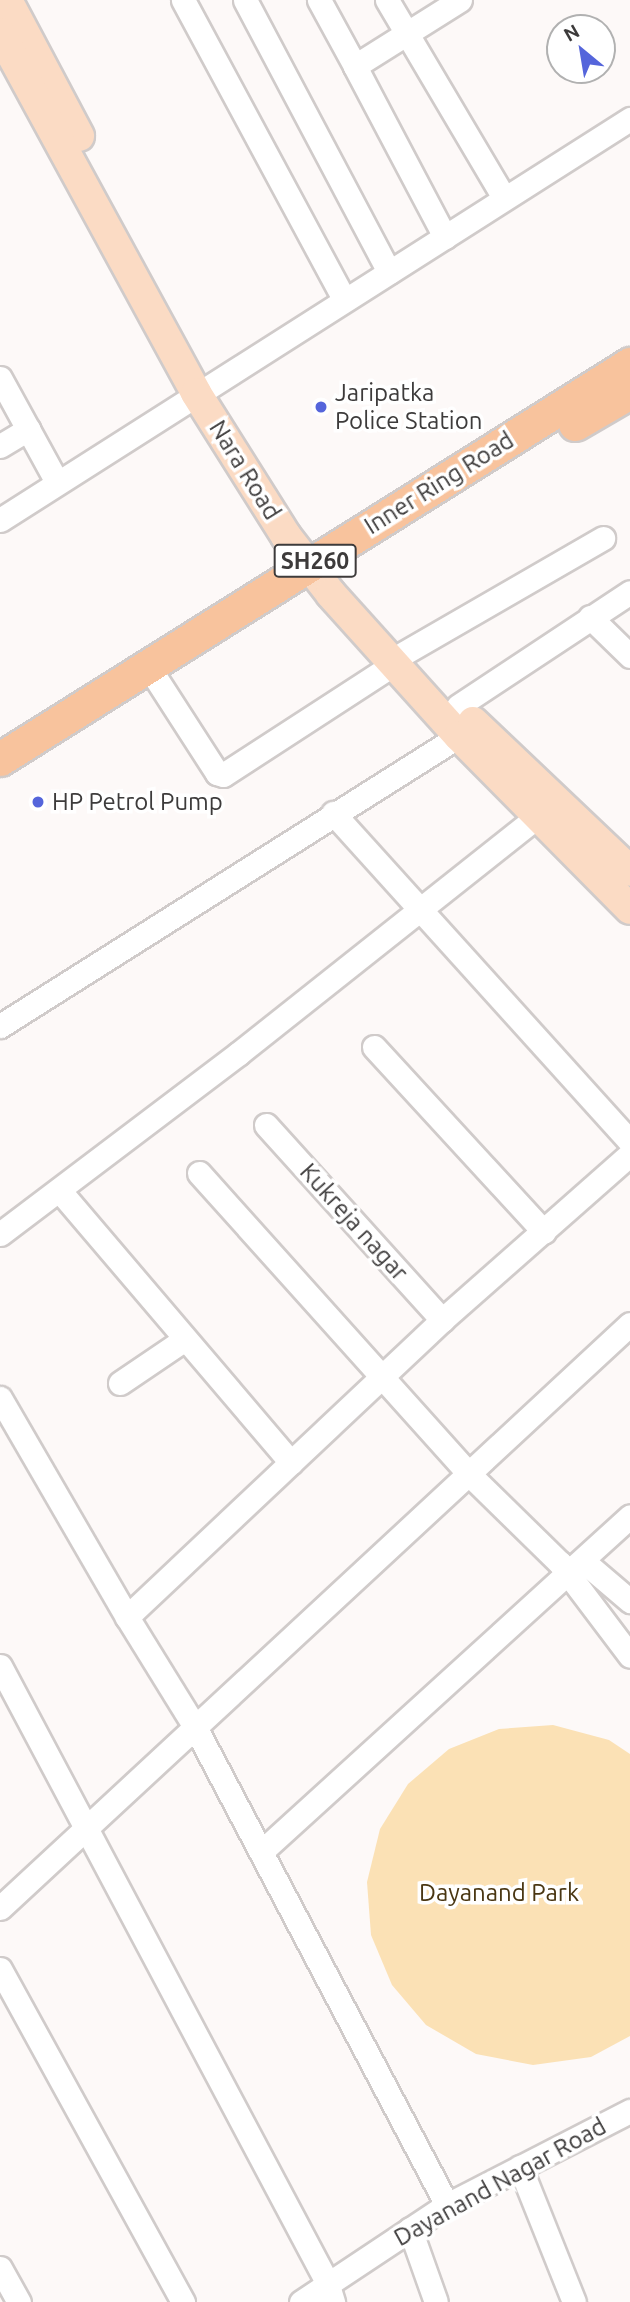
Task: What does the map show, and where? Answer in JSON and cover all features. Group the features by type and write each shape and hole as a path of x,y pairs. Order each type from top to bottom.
{"highway":[{"name":"Inner Ring Road","path":"0,777 157,680 630,364"},
{"name":"Inner Ring Road","path":"0,759 630,392"}],"main road":[{"name":"Nara Road","path":"7,0 205,388"},
{"name":"Nara Road","path":"0,33 205,388 323,569 459,736 630,909"},
{"name":"Nara Road","path":"399,659 458,706 630,871"}],"street":[{"path":"245,0 388,272"},
{"path":"318,0 445,237"},
{"path":"387,0 505,198"},
{"path":"355,66 460,0"},
{"path":"192,4 344,299"},
{"path":"0,520 630,119"},
{"path":"0,378 57,482"},
{"path":"0,446 28,429"},
{"path":"157,680 217,773 223,775 399,659 603,538"},
{"path":"458,706 630,592"},
{"path":"590,617 630,656"},
{"path":"0,1026 333,813 459,736"},
{"path":"333,813 630,1142"},
{"path":"0,1234 538,816"},
{"path":"374,1047 544,1232"},
{"name":"Kukreja nagar","path":"266,1125 442,1320"},
{"path":"127,1617 442,1320 630,1154"},
{"path":"200,1172 470,1475 575,1568 630,1601"},
{"path":"59,1190 291,1463"},
{"path":"0,1908 630,1324"},
{"path":"120,1383 185,1339"},
{"path":"0,1398 127,1617 195,1727 447,2205"},
{"path":"261,1852 630,1516"},
{"path":"575,1568 630,1656"},
{"path":"0,1667 88,1828 330,2292"},
{"path":"0,1969 183,2302"},
{"name":"Dayanand Nagar Road","path":"301,2302 330,2292 410,2229 447,2205 630,2111"},
{"path":"520,2167 574,2302"},
{"path":"410,2229 436,2302"},
{"path":"0,2268 19,2302"}],"green space":[{"name":"Dayanand Park","path":"553,1725 609,1740 630,1754 630,2036 591,2057 533,2065 476,2054 426,2025 392,1985 371,1935 367,1882 380,1829 408,1784 449,1749 499,1729"}],"place":[{"name":"Jaripatka Police Station","path":"321,407"},
{"name":"HP Petrol Pump","path":"38,802"}]}
